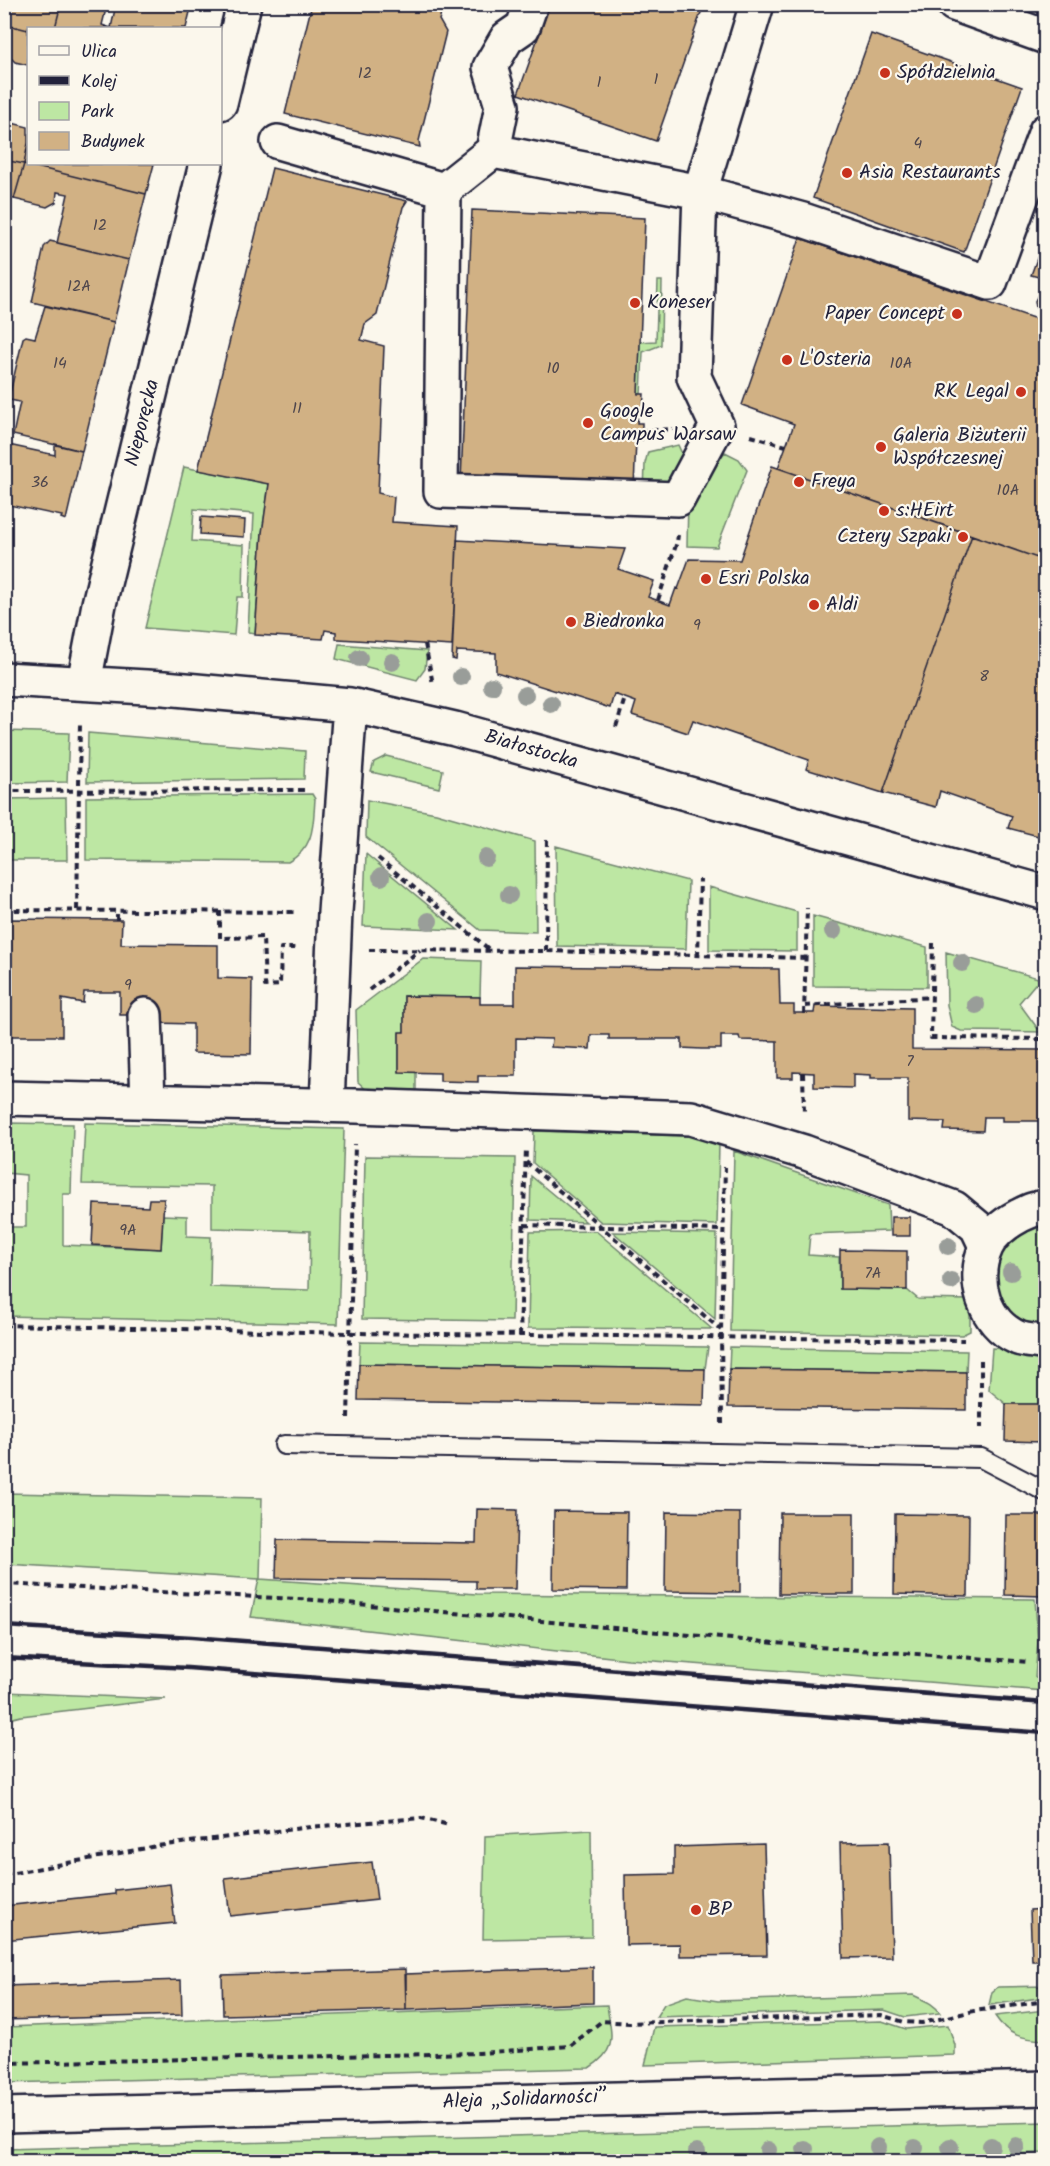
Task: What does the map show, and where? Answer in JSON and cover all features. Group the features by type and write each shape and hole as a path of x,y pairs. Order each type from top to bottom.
{"street":[{"path":"222,95 244,4"},
{"path":"444,190 493,151 502,106 490,68 507,38 523,27 531,4"},
{"path":"444,190 441,492 678,499 717,426 694,377 700,192 757,4"},
{"path":"954,4 1046,37"},
{"path":"493,151 700,192 803,220 990,283 1046,131"},
{"path":"278,142 444,190"},
{"name":"Nieporęcka","path":"84,683 99,604 206,165"},
{"name":"Białostocka","path":"4,679 84,683 350,705 455,729 1046,893"},
{"path":"342,1105 331,1019 340,827 350,705"},
{"path":"145,1015 148,1101"},
{"path":"4,1098 342,1105 691,1118 804,1152 954,1209 977,1227 986,1246"},
{"path":"1032,1341 999,1325 990,1314 981,1292 980,1268 986,1246 1005,1223 1026,1212 1046,1208"},
{"name":"Aleja „Solidarności”","path":"4,2115 1046,2088"}],"lane":[{"path":"284,1445 981,1458 1046,1492"}],"path":[{"path":"658,600 678,542 678,499"},
{"path":"425,644 434,691"},
{"path":"616,727 625,698"},
{"path":"77,910 80,723"},
{"path":"4,791 344,790"},
{"path":"340,827 490,951"},
{"path":"546,951 547,837"},
{"path":"698,956 700,879"},
{"path":"804,1014 807,909"},
{"path":"4,910 257,912"},
{"path":"117,911 117,920"},
{"path":"220,911 220,938 263,937 265,986 280,985 280,948"},
{"path":"933,943 931,1038 1046,1039"},
{"path":"362,950 546,951 807,958"},
{"path":"331,1019 420,950"},
{"path":"805,1006 932,997"},
{"path":"342,1105 351,1333 347,1446"},
{"path":"520,1336 527,1112"},
{"path":"722,1453 721,1331 726,1127"},
{"path":"526,1162 721,1331"},
{"path":"524,1225 723,1230"},
{"path":"4,1325 520,1336 1032,1341"},
{"path":"981,1340 981,1458"},
{"path":"4,1584 316,1600 818,1647 1029,1662"},
{"path":"4,1875 157,1846 310,1827 421,1818 449,1825"},
{"path":"4,2063 479,2054 570,2046 602,2021 628,2023 881,2015 904,2022 922,2023 974,2011 1046,2001"}],"green space":[{"path":"658,281 662,281 661,345 643,352 641,394 638,394 640,342 656,341"},
{"path":"678,445 683,456 669,484 644,494 645,463 648,452"},
{"path":"725,452 739,459 747,470 717,547 687,546 688,500"},
{"path":"184,467 269,484 262,533 255,633 248,632 254,514 194,509 192,541 244,545 243,597 237,597 234,635 145,628"},
{"path":"339,644 427,651 425,669 417,680 336,659"},
{"path":"5,731 69,733 67,782 5,783"},
{"path":"88,733 305,751 304,779 87,782"},
{"path":"386,756 443,770 439,788 371,772 374,762"},
{"path":"312,794 315,799 311,835 303,850 288,862 86,860 86,797"},
{"path":"66,798 67,860 5,860 5,799"},
{"path":"367,800 436,813 535,841 536,932 480,930 366,837"},
{"path":"556,846 688,881 686,949 557,946"},
{"path":"366,854 458,930 363,926"},
{"path":"709,887 797,912 797,951 709,950"},
{"path":"813,916 927,947 927,987 813,986"},
{"path":"946,952 1045,980 1041,987 1035,984 1019,1003 1038,1029 1045,1025 1045,1032 961,1031 952,1027 947,1005"},
{"path":"423,959 481,961 480,997 404,996 404,1032 399,1033 399,1071 416,1072 416,1095 370,1093 358,1082 356,1010"},
{"path":"5,1123 73,1124 71,1194 63,1194 63,1245 161,1249 163,1215 187,1216 187,1236 211,1237 210,1287 309,1290 310,1231 212,1228 212,1186 82,1184 85,1123 344,1129 338,1324 5,1316 4,1227 26,1227 26,1175 5,1173"},
{"path":"534,1131 691,1136 719,1144 717,1225 601,1222 533,1163"},
{"path":"734,1151 888,1205 889,1231 810,1234 808,1255 839,1257 840,1289 907,1290 918,1299 970,1300 970,1331 962,1335 730,1331"},
{"path":"365,1156 515,1158 512,1321 362,1319"},
{"path":"531,1176 586,1222 530,1220"},
{"path":"1045,1220 1045,1327 1028,1323 1012,1314 1001,1300 995,1284 999,1251 1007,1238"},
{"path":"596,1231 712,1329 528,1328 530,1232"},
{"path":"613,1232 717,1234 715,1319"},
{"path":"360,1342 708,1347 705,1369 359,1364"},
{"path":"730,1347 967,1351 966,1372 729,1369"},
{"path":"992,1348 1045,1352 1045,1422 1043,1404 1006,1404 989,1390"},
{"path":"5,1493 262,1498 260,1579 477,1594 1035,1599 1038,1641 1035,1677 1045,1678 1045,1691 628,1659 251,1617 259,1579 5,1564"},
{"path":"5,1692 166,1699 21,1716 5,1720"},
{"path":"591,1830 592,1937 483,1939 485,1836"},
{"path":"1045,1986 1045,1997 989,2005 992,1992 998,1987"},
{"path":"913,1995 931,2004 940,2013 905,2017 884,2010 656,2017 664,2004 687,1996 718,2001"},
{"path":"607,2005 611,2034 609,2048 599,2061 589,2068 5,2083 5,2027"},
{"path":"1045,2010 1045,2040 1017,2035 1005,2028 995,2016"},
{"path":"882,2021 906,2029 948,2025 955,2045 955,2055 645,2065 654,2027"},
{"path":"1046,2122 1045,2153 733,2162 4,2161 5,2149"}],"building":[{"path":"4,4 61,4 55,27 27,27 27,30 4,24"},
{"path":"61,4 92,4 102,7 105,13 102,25 108,27 55,27"},
{"path":"116,4 192,4 186,27 111,27"},
{"path":"312,4 444,4 439,20 446,32 419,141 420,147 285,114"},
{"path":"550,4 704,4 656,141 518,94"},
{"path":"4,24 27,30 27,65 12,59 4,59"},
{"path":"871,34 1022,87 964,252 813,198"},
{"path":"4,121 27,127 24,164 4,160"},
{"path":"27,148 27,165 24,164"},
{"path":"4,160 24,164 14,199 4,196"},
{"path":"24,164 146,194 129,260 57,243 68,194 57,192 56,202 47,207 14,199"},
{"path":"28,165 154,165 146,194"},
{"path":"272,168 407,201 403,207 377,315 365,324 361,340 384,346 378,493 394,497 392,522 458,526 452,646 336,639 336,632 325,630 323,639 255,635 262,533 269,484 198,470"},
{"path":"472,210 645,218 638,394 644,394 643,410 638,411 637,423 642,423 642,440 636,440 634,487 461,481"},
{"path":"1046,234 1046,279 1031,275"},
{"path":"800,238 1039,320 1041,313 1036,308 1035,301 1039,293 1046,291 1046,561 778,468 794,424 742,405"},
{"path":"50,241 129,260 114,322 32,302 44,247"},
{"path":"45,306 114,322 82,451 13,435 20,402 10,400 9,397 23,338 26,336 35,338"},
{"path":"4,444 55,455 55,444 82,451 66,520 61,518 62,516 4,504"},
{"path":"772,466 972,535 883,793 806,769 809,760 693,720 688,733 632,715 636,702 614,694 610,708 496,672 496,653 457,651 456,660 452,659 457,540 625,549 618,569 654,581 648,597 670,605 689,559 740,560"},
{"path":"201,517 245,520 244,537 200,534"},
{"path":"972,535 1046,561 1046,838 1008,828 1012,816 940,791 936,807 883,793"},
{"path":"4,919 122,920 121,944 218,945 218,978 252,979 251,1054 193,1053 193,1024 156,1023 156,1015 120,1015 120,992 84,992 83,1003 62,999 62,1036 4,1036"},
{"path":"515,966 779,969 780,1005 794,1005 794,1013 814,1013 815,1006 912,1008 912,1049 1042,1050 1042,1089 1046,1089 1046,1162 1039,1162 1040,1121 1002,1121 1002,1117 984,1117 983,1131 944,1130 945,1122 908,1121 908,1078 871,1078 871,1075 853,1074 853,1088 814,1087 814,1073 793,1072 793,1078 777,1078 777,1041 740,1040 739,1036 721,1036 721,1049 701,1049 682,1048 682,1039 609,1039 609,1035 591,1035 590,1049 551,1047 552,1039 516,1038 516,1076 478,1076 478,1082 440,1081 440,1073 399,1072 399,1032 404,1032 404,996 480,997 480,1004 515,1004"},
{"path":"149,1199 164,1199 161,1249 92,1245 94,1204 148,1207"},
{"path":"891,1217 910,1217 910,1236 891,1236"},
{"path":"840,1250 907,1251 907,1290 840,1289"},
{"path":"359,1364 705,1369 704,1405 358,1400"},
{"path":"729,1369 966,1372 966,1410 728,1407"},
{"path":"1006,1404 1043,1404 1042,1442 1005,1441"},
{"path":"477,1509 517,1510 515,1589 476,1589 476,1581 276,1578 277,1540 476,1543"},
{"path":"554,1511 627,1512 626,1590 553,1589"},
{"path":"666,1512 740,1513 740,1592 665,1591"},
{"path":"780,1513 854,1513 854,1594 779,1594"},
{"path":"895,1514 969,1515 968,1596 894,1594"},
{"path":"1006,1515 1044,1515 1042,1561 1046,1561 1046,1640 1041,1640 1042,1596 1005,1595"},
{"path":"889,1842 892,1957 843,1958 840,1843"},
{"name":"BP","path":"764,1844 767,1955 680,1956 680,1944 626,1945 625,1875 674,1874 674,1847"},
{"path":"372,1862 377,1900 230,1916 225,1878"},
{"path":"170,1884 175,1923 4,1940 4,1906 115,1894 115,1890"},
{"path":"1046,1909 1046,1961 1032,1961 1030,1910"},
{"path":"593,1967 593,2003 406,2010 406,1974"},
{"path":"405,1969 406,2010 223,2015 222,1975"},
{"path":"181,1980 182,2015 4,2020 4,1986"}],"railway":[{"path":"4,1626 192,1637 1046,1703"},
{"path":"4,1658 188,1668 1046,1733"}],"place":[{"name":"Spółdzielnia","path":"885,73"},
{"name":"Asia Restaurants","path":"847,173"},
{"name":"Koneser","path":"635,303"},
{"name":"Paper Concept","path":"957,314"},
{"name":"L'Osteria","path":"787,360"},
{"name":"RK Legal","path":"1021,392"},
{"name":"Google Campus Warsaw","path":"588,423"},
{"name":"Galeria Biżuterii Współczesnej","path":"881,447"},
{"name":"Freya","path":"799,482"},
{"name":"s:HEirt","path":"884,511"},
{"name":"Cztery Szpaki","path":"963,537"},
{"name":"Esri Polska","path":"706,579"},
{"name":"Aldi","path":"814,605"},
{"name":"Biedronka","path":"571,622"},
{"name":"BP","path":"696,1910"}]}
